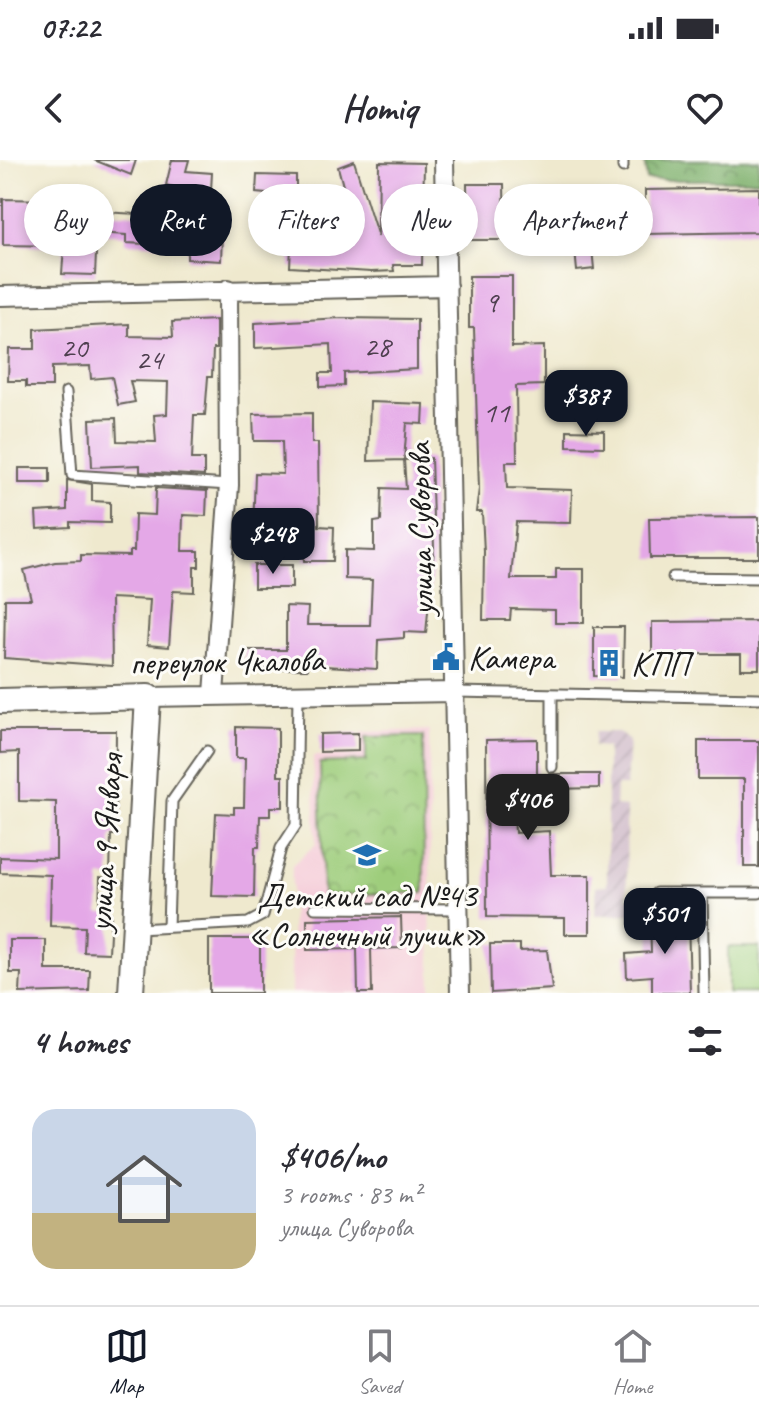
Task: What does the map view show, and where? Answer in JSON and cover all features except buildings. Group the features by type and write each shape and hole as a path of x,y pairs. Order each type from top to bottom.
{"street":[{"name":"улица Суворова","path":"444,160 460,993"},
{"path":"0,296 447,286"},
{"path":"214,694 229,485 228,289"},
{"name":"переулок Чкалова","path":"0,701 214,694 455,692"},
{"name":"улица 9 Января","path":"131,993 132,929 148,697"}],"lane":[{"path":"66,392 72,475 229,485"},
{"path":"673,577 759,578"},
{"path":"455,692 759,698"},
{"path":"132,929 248,923 263,915 281,848 296,825 298,694"},
{"path":"552,695 552,767"},
{"path":"168,927 172,801 207,751"},
{"path":"656,893 759,893"},
{"path":"702,893 704,993"},
{"path":"315,908 458,909"}],"shaded area":[{"name":"Детский сад №43 «Солнечный лучик»","path":"429,730 431,993 291,993 292,865 316,844 313,756 362,754 361,732"},
{"path":"595,732 618,732 629,741 626,786 616,786 615,806 626,807 627,898 632,899 632,914 595,915 596,886 607,885 607,747 594,746"}],"green space":[{"path":"644,160 759,160 759,180 647,180"},
{"path":"423,736 424,893 323,895 320,763 366,761 366,737"},
{"path":"728,947 759,947 759,993 728,993"}],"place":[{"name":"Камера","path":"446,657"},
{"name":"КПП","path":"609,663"},
{"name":"Детский сад №43 «Солнечный лучик»","path":"367,855"}]}
